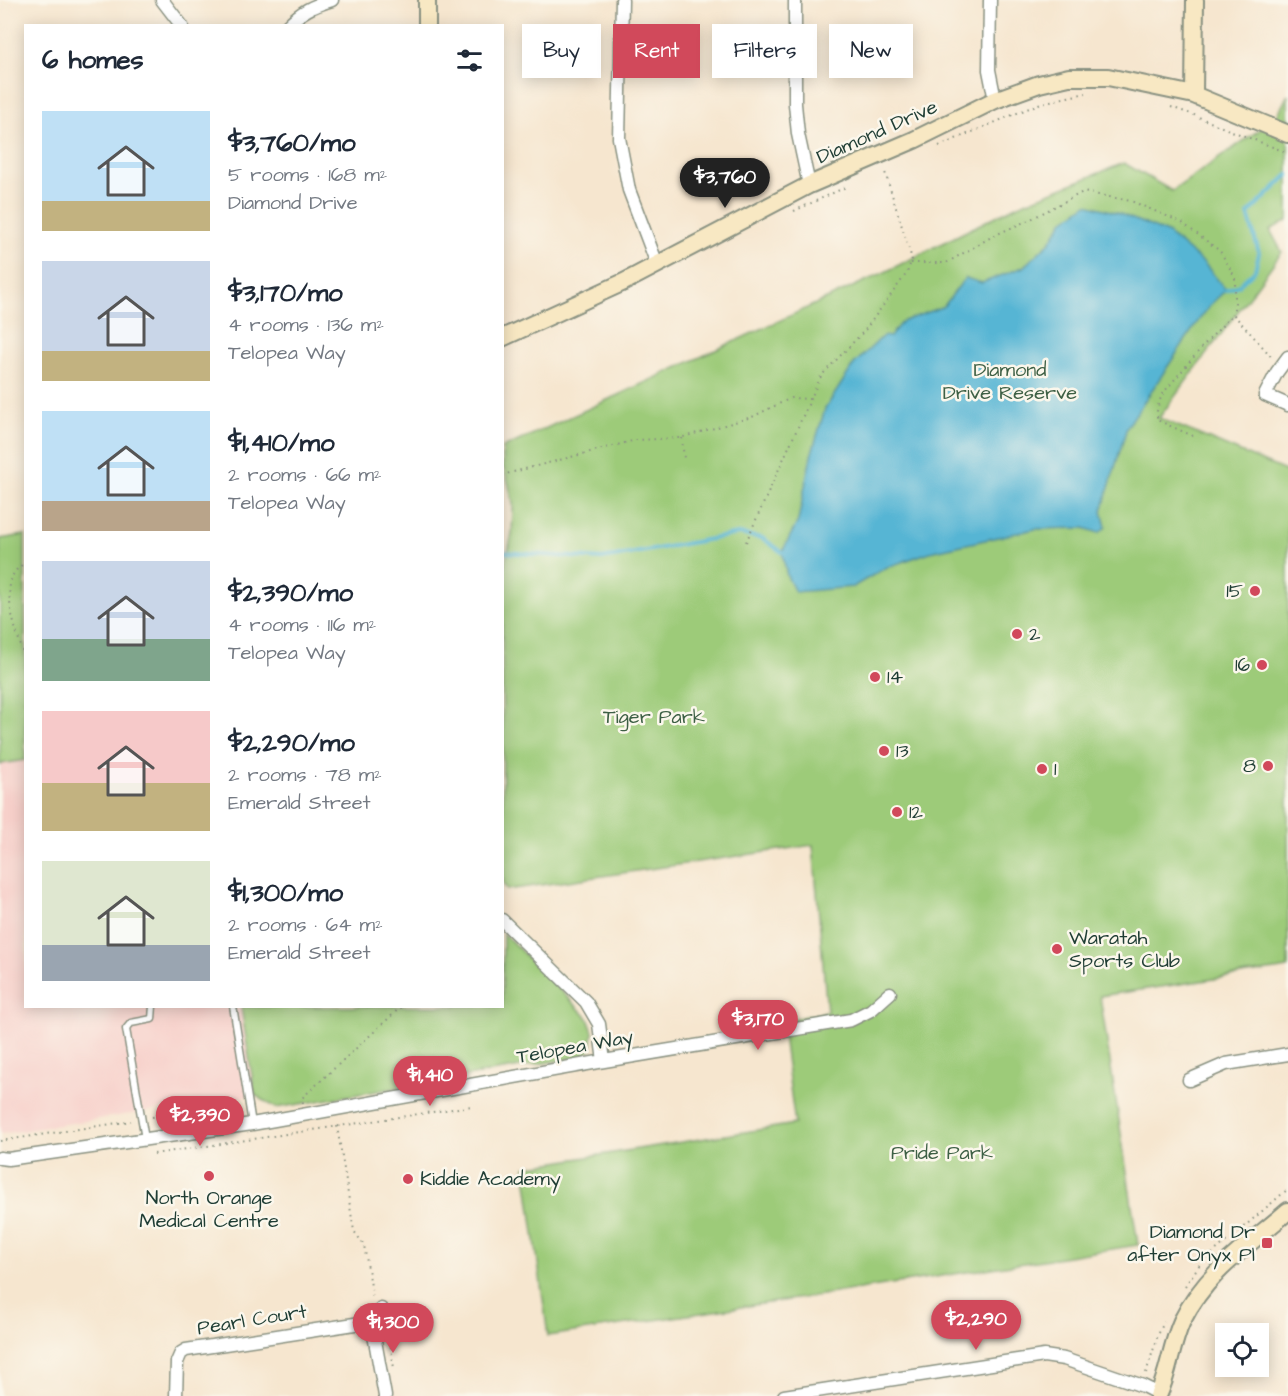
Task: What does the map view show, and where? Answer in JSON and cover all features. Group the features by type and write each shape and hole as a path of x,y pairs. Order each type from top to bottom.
{"street":[{"path":"162,0 180,24"},
{"path":"289,24 301,12 332,0"},
{"path":"427,0 427,24"},
{"path":"622,0 619,138 629,190 657,264"},
{"path":"795,0 795,104 798,134 809,185"},
{"path":"990,0 989,70 995,100"},
{"path":"1194,95 1195,0"},
{"name":"Diamond Drive","path":"504,337 624,282 809,185 914,140 995,100 1039,84 1069,77 1108,76 1194,95 1288,134"},
{"path":"1288,357 1265,394 1288,405"},
{"path":"504,922 586,1002 599,1024 604,1061"},
{"name":"Telopea Way","path":"3,1160 252,1124 604,1061 851,1020 871,1010 890,993"},
{"path":"1189,1080 1226,1064 1288,1054"},
{"path":"784,1396 1044,1356 1064,1359 1143,1386 1159,1395 1175,1338 1198,1294 1216,1271 1288,1210"},
{"path":"377,1316 385,1396"},
{"name":"Pearl Court","path":"176,1396 177,1362 181,1353 186,1350 361,1323 377,1316"}],"lane":[{"path":"145,1140 126,1029 131,1023 152,1019 153,1008"},
{"path":"233,1008 252,1124"}],"path":[{"path":"936,147 1041,103 1083,93 1095,93"},
{"path":"1162,104 1288,153"},
{"path":"746,542 821,376 866,330 907,273 911,263 912,259 884,169"},
{"path":"788,214 852,184"},
{"path":"911,263 946,263 993,236 1083,192 1131,201 1181,222 1220,251 1235,277 1233,314 1164,392 1156,411 1157,420 1192,436"},
{"path":"1233,314 1270,355 1272,365 1277,372"},
{"path":"504,475 636,440 682,438 752,417 791,398 810,399"},
{"path":"682,438 684,459"},
{"path":"24,563 12,576 9,597 24,654"},
{"path":"304,1115 302,1098 400,1008"},
{"path":"0,1141 226,1105"},
{"path":"154,1154 472,1106"},
{"path":"337,1126 354,1231 364,1245 377,1316"}],"shaded area":[{"path":"24,760 24,1008 241,1008 255,1095 0,1134 0,764"}],"green space":[{"path":"1288,94 1288,220 1270,230 1282,252 1159,418 1288,472 1288,968 1100,996 1138,1245 548,1336 525,1167 795,1124 781,1021 827,1012 813,845 507,890 504,885 504,567 512,534 513,504 504,469 504,448 885,272 1018,205 1124,163 1172,191 1276,118"},
{"path":"24,535 24,760 0,764 0,539"},
{"path":"504,934 588,1018 593,1032 591,1049 580,1057 276,1108 255,1095 241,1008 504,1008"}],"water":[{"path":"1087,204 1118,213 1167,233 1204,263 1226,290 1199,320 1127,427 1102,511 1106,527 1099,533 1084,528 1035,529 930,552 885,568 853,587 795,592 787,576 782,552 798,521 811,456 825,409 854,364 883,336 890,337 901,322 944,306 965,278 982,283 1023,267 1050,242 1063,221"}],"waterway":[{"path":"1226,290 1239,285 1255,270 1259,253 1248,214 1288,175"},
{"path":"504,552 602,559 738,534 762,538 782,552"}],"place":[{"name":"15","path":"1255,591"},
{"name":"2","path":"1017,634"},
{"name":"16","path":"1262,665"},
{"name":"14","path":"875,677"},
{"name":"13","path":"884,751"},
{"name":"8","path":"1268,766"},
{"name":"1","path":"1042,769"},
{"name":"12","path":"897,812"},
{"name":"Waratah Sports Club","path":"1057,949"},
{"name":"North Orange Medical Centre","path":"209,1176"},
{"name":"Kiddie Academy","path":"408,1179"},
{"name":"Diamond Dr after Onyx Pl","path":"1267,1243"}],"park label":[{"name":"Diamond Drive Reserve","path":"1010,382"},
{"name":"Tiger Park","path":"654,717"},
{"name":"Pride Park","path":"942,1153"}]}
